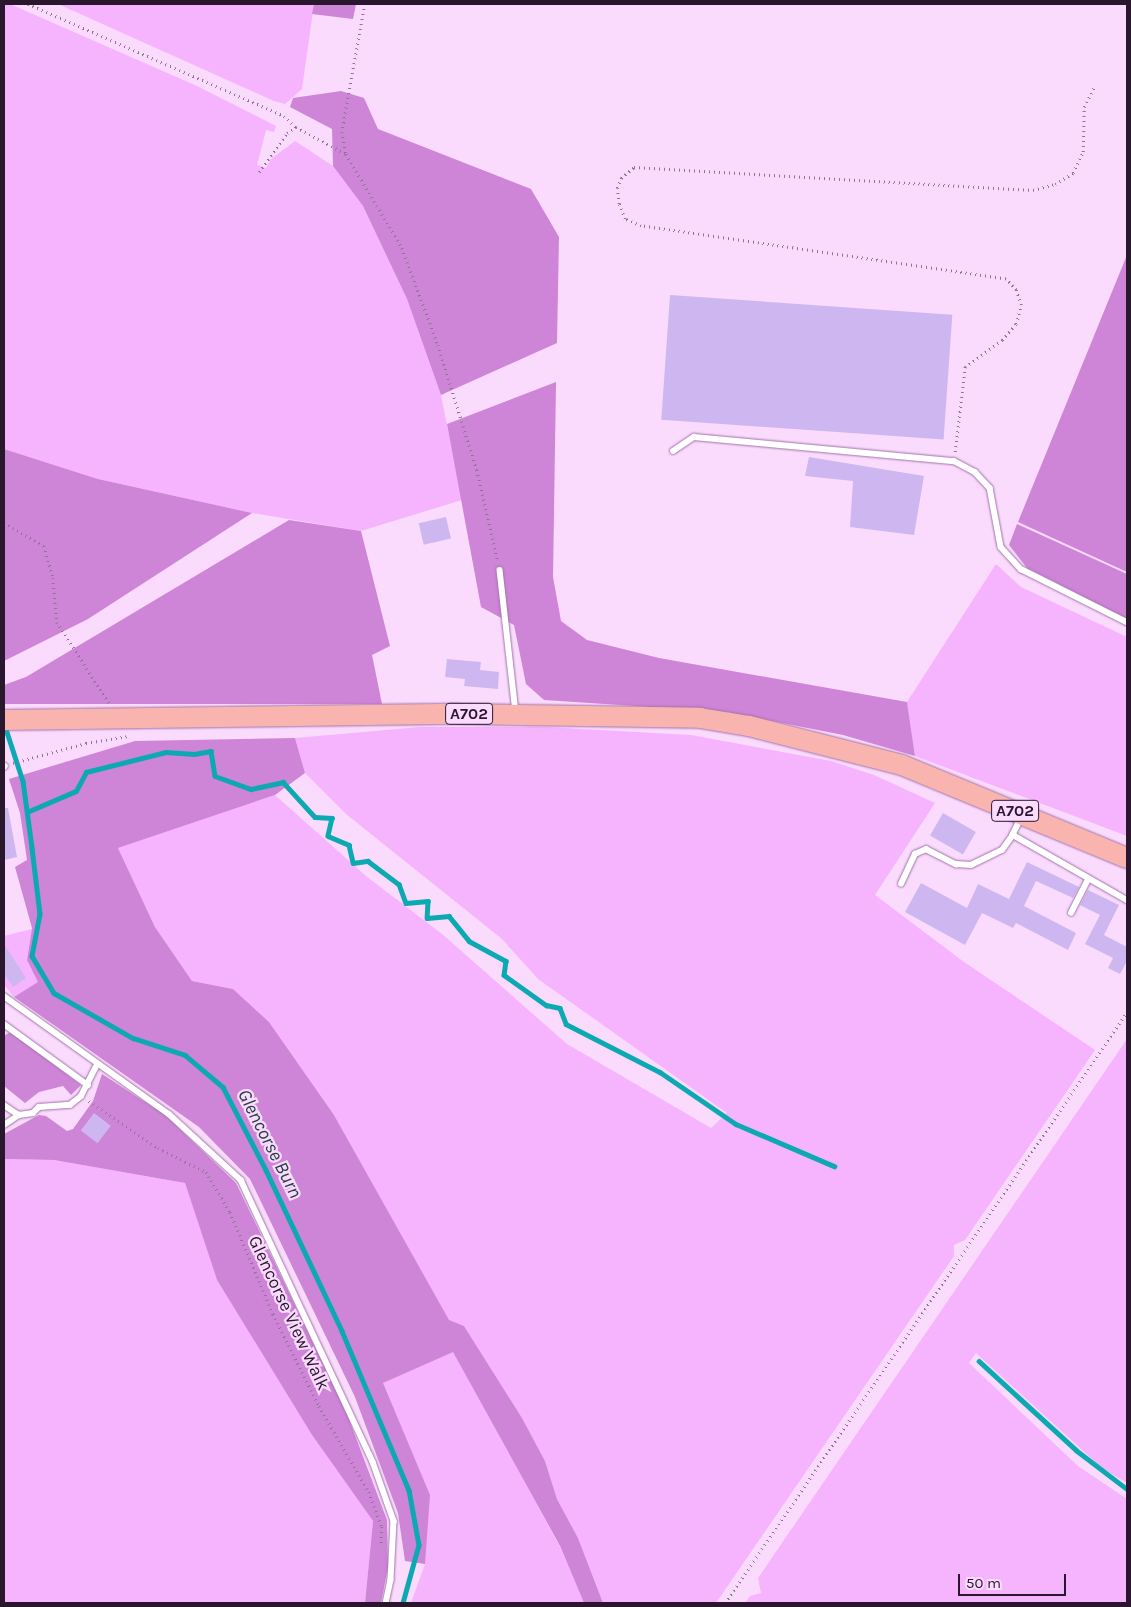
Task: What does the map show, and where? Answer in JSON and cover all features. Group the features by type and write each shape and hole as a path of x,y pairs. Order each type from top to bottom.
{"highway":[{"name":"A702","path":"4,720 143,720 516,714 700,718 749,726 902,765 1127,858"}],"lane":[{"path":"673,451 694,437 954,461 976,472 990,488 1001,547 1021,569 1127,622"},
{"path":"500,570 516,714"},
{"path":"900,884 915,854 926,849 956,864 971,865 1002,850 1024,815"},
{"path":"1013,835 1088,880 1127,900"},
{"path":"1071,913 1088,880"},
{"path":"4,996 169,1114 242,1180 373,1462 394,1521 391,1580 386,1603"},
{"path":"4,1024 88,1085"},
{"path":"4,1125 19,1115 32,1113 39,1108 70,1105 81,1096 97,1064"},
{"path":"4,1105 19,1115"}],"path":[{"path":"28,4 284,116 296,127 346,154"},
{"path":"365,4 342,132 346,154 402,248 438,345 477,470 500,570"},
{"path":"954,461 965,367 1002,340 1016,324 1020,305 1016,290 1006,279 641,226 625,219 619,204 617,188 621,178 634,167 1033,190 1055,184 1073,173 1083,152 1084,107 1094,86"},
{"path":"259,172 287,132 296,127"},
{"path":"4,523 44,546 53,578 57,622 121,720"},
{"path":"4,766 86,743 127,737 143,720"},
{"path":"725,1603 1127,1012"},
{"name":"Glencorse View Walk","path":"81,1096 158,1148 206,1172 230,1212 273,1314 318,1406 369,1492 382,1527 381,1552"}],"shaded area":[{"path":"4,4 10,4 197,86 276,126 274,132 266,130 257,165 266,168 271,159 295,141 333,166 363,206 407,299 441,395 462,500 361,531 252,513 98,479 4,449"},
{"path":"58,4 314,4 302,89 285,104 274,101"},
{"path":"314,4 356,4 353,19 312,14"},
{"path":"341,91 364,98 378,129 531,189 559,237 557,343 441,395 407,299 363,206 333,166 332,129 290,107 293,98"},
{"path":"1127,255 1127,572 1018,522"},
{"path":"556,382 553,577 561,621 587,640 659,658 907,702 915,756 843,735 727,712 544,700 526,684 514,625 481,607 447,424"},
{"path":"4,449 98,479 252,513 88,619 4,661"},
{"path":"289,520 361,531 390,646 372,655 382,704 4,704 4,685 26,677"},
{"path":"1017,524 1127,574 1127,619 1027,568 1009,545"},
{"path":"996,564 1021,587 1127,637 1127,836 915,756 907,702"},
{"path":"420,727 544,727 691,735 831,761 874,775 935,803 875,895 964,962 1095,1050 965,1240 954,1245 954,1256 716,1603 603,1603 578,1538 557,1499 545,1461 522,1418 464,1326 449,1321 334,1115 269,1022 233,989 192,981 155,927 118,848 275,795 366,876 442,934 567,1044 711,1128 727,1113 538,979 502,939 346,814 305,773 295,738"},
{"path":"295,738 305,773 275,795 118,848 155,927 192,981 233,989 269,1022 334,1115 449,1320 464,1326 522,1418 545,1461 557,1499 578,1538 603,1603 584,1603 560,1546 453,1352 383,1383 430,1495 425,1564 405,1561 398,1513 355,1397 250,1179 199,1127 14,997 38,982 27,960 32,928 15,867 27,860 20,813 9,779 135,741"},
{"path":"32,929 27,959 39,982 14,997 4,985 4,936"},
{"path":"10,1032 81,1085 71,1095 63,1086 39,1092 25,1103 4,1086 4,1036"},
{"path":"1127,1039 1127,1483 1102,1468 976,1353 969,1363 1078,1466 1127,1499 1127,1603 745,1603 750,1596 761,1593 758,1578"},
{"path":"102,1074 165,1115 236,1183 345,1409 387,1520 388,1567 381,1603 365,1603 373,1521 312,1435 217,1280 185,1183 54,1160 4,1159 4,1134 39,1115 46,1116 67,1131 73,1129 93,1101"},
{"path":"4,1159 54,1160 185,1183 217,1280 312,1435 373,1521 365,1603 4,1603"},
{"path":"453,1351 560,1547 584,1603 411,1603 425,1564 383,1383"}],"building":[{"path":"670,295 952,315 944,439 661,420"},
{"path":"809,457 924,476 914,535 850,527 853,481 805,476"},
{"path":"446,517 451,538 424,545 419,523"},
{"path":"447,659 481,662 480,670 499,672 498,689 464,686 465,679 445,677"},
{"path":"4,808 8,808 17,857 4,860"},
{"path":"943,813 976,832 963,855 930,836"},
{"path":"1027,862 1079,887 1073,898 1036,881 1024,906 1076,933 1068,950 1016,923 1013,928 982,913 965,945 905,912 921,883 967,908 978,884 1009,899"},
{"path":"1088,890 1119,905 1104,935 1127,947 1127,961 1120,974 1108,968 1113,958 1085,944 1100,915 1080,905"},
{"path":"4,944 26,978 13,987 4,974"},
{"path":"94,1113 111,1126 98,1143 81,1131"}],"waterway":[{"name":"Glencorse Burn","path":"5,726 23,781 40,914 32,956 54,993 133,1038 185,1055 223,1087 266,1170 342,1331 409,1490 419,1545 403,1603"},
{"path":"27,812 76,791 86,772 166,752 194,754 211,751 215,776 251,789 283,782 315,817 332,818 328,836 349,845 353,863 368,861 399,884 406,903 428,901 427,918 449,916 469,941 506,961 504,975 546,1005 560,1008 566,1024 660,1072 736,1124 834,1166"},
{"path":"979,1361 1076,1450 1127,1489"}]}
